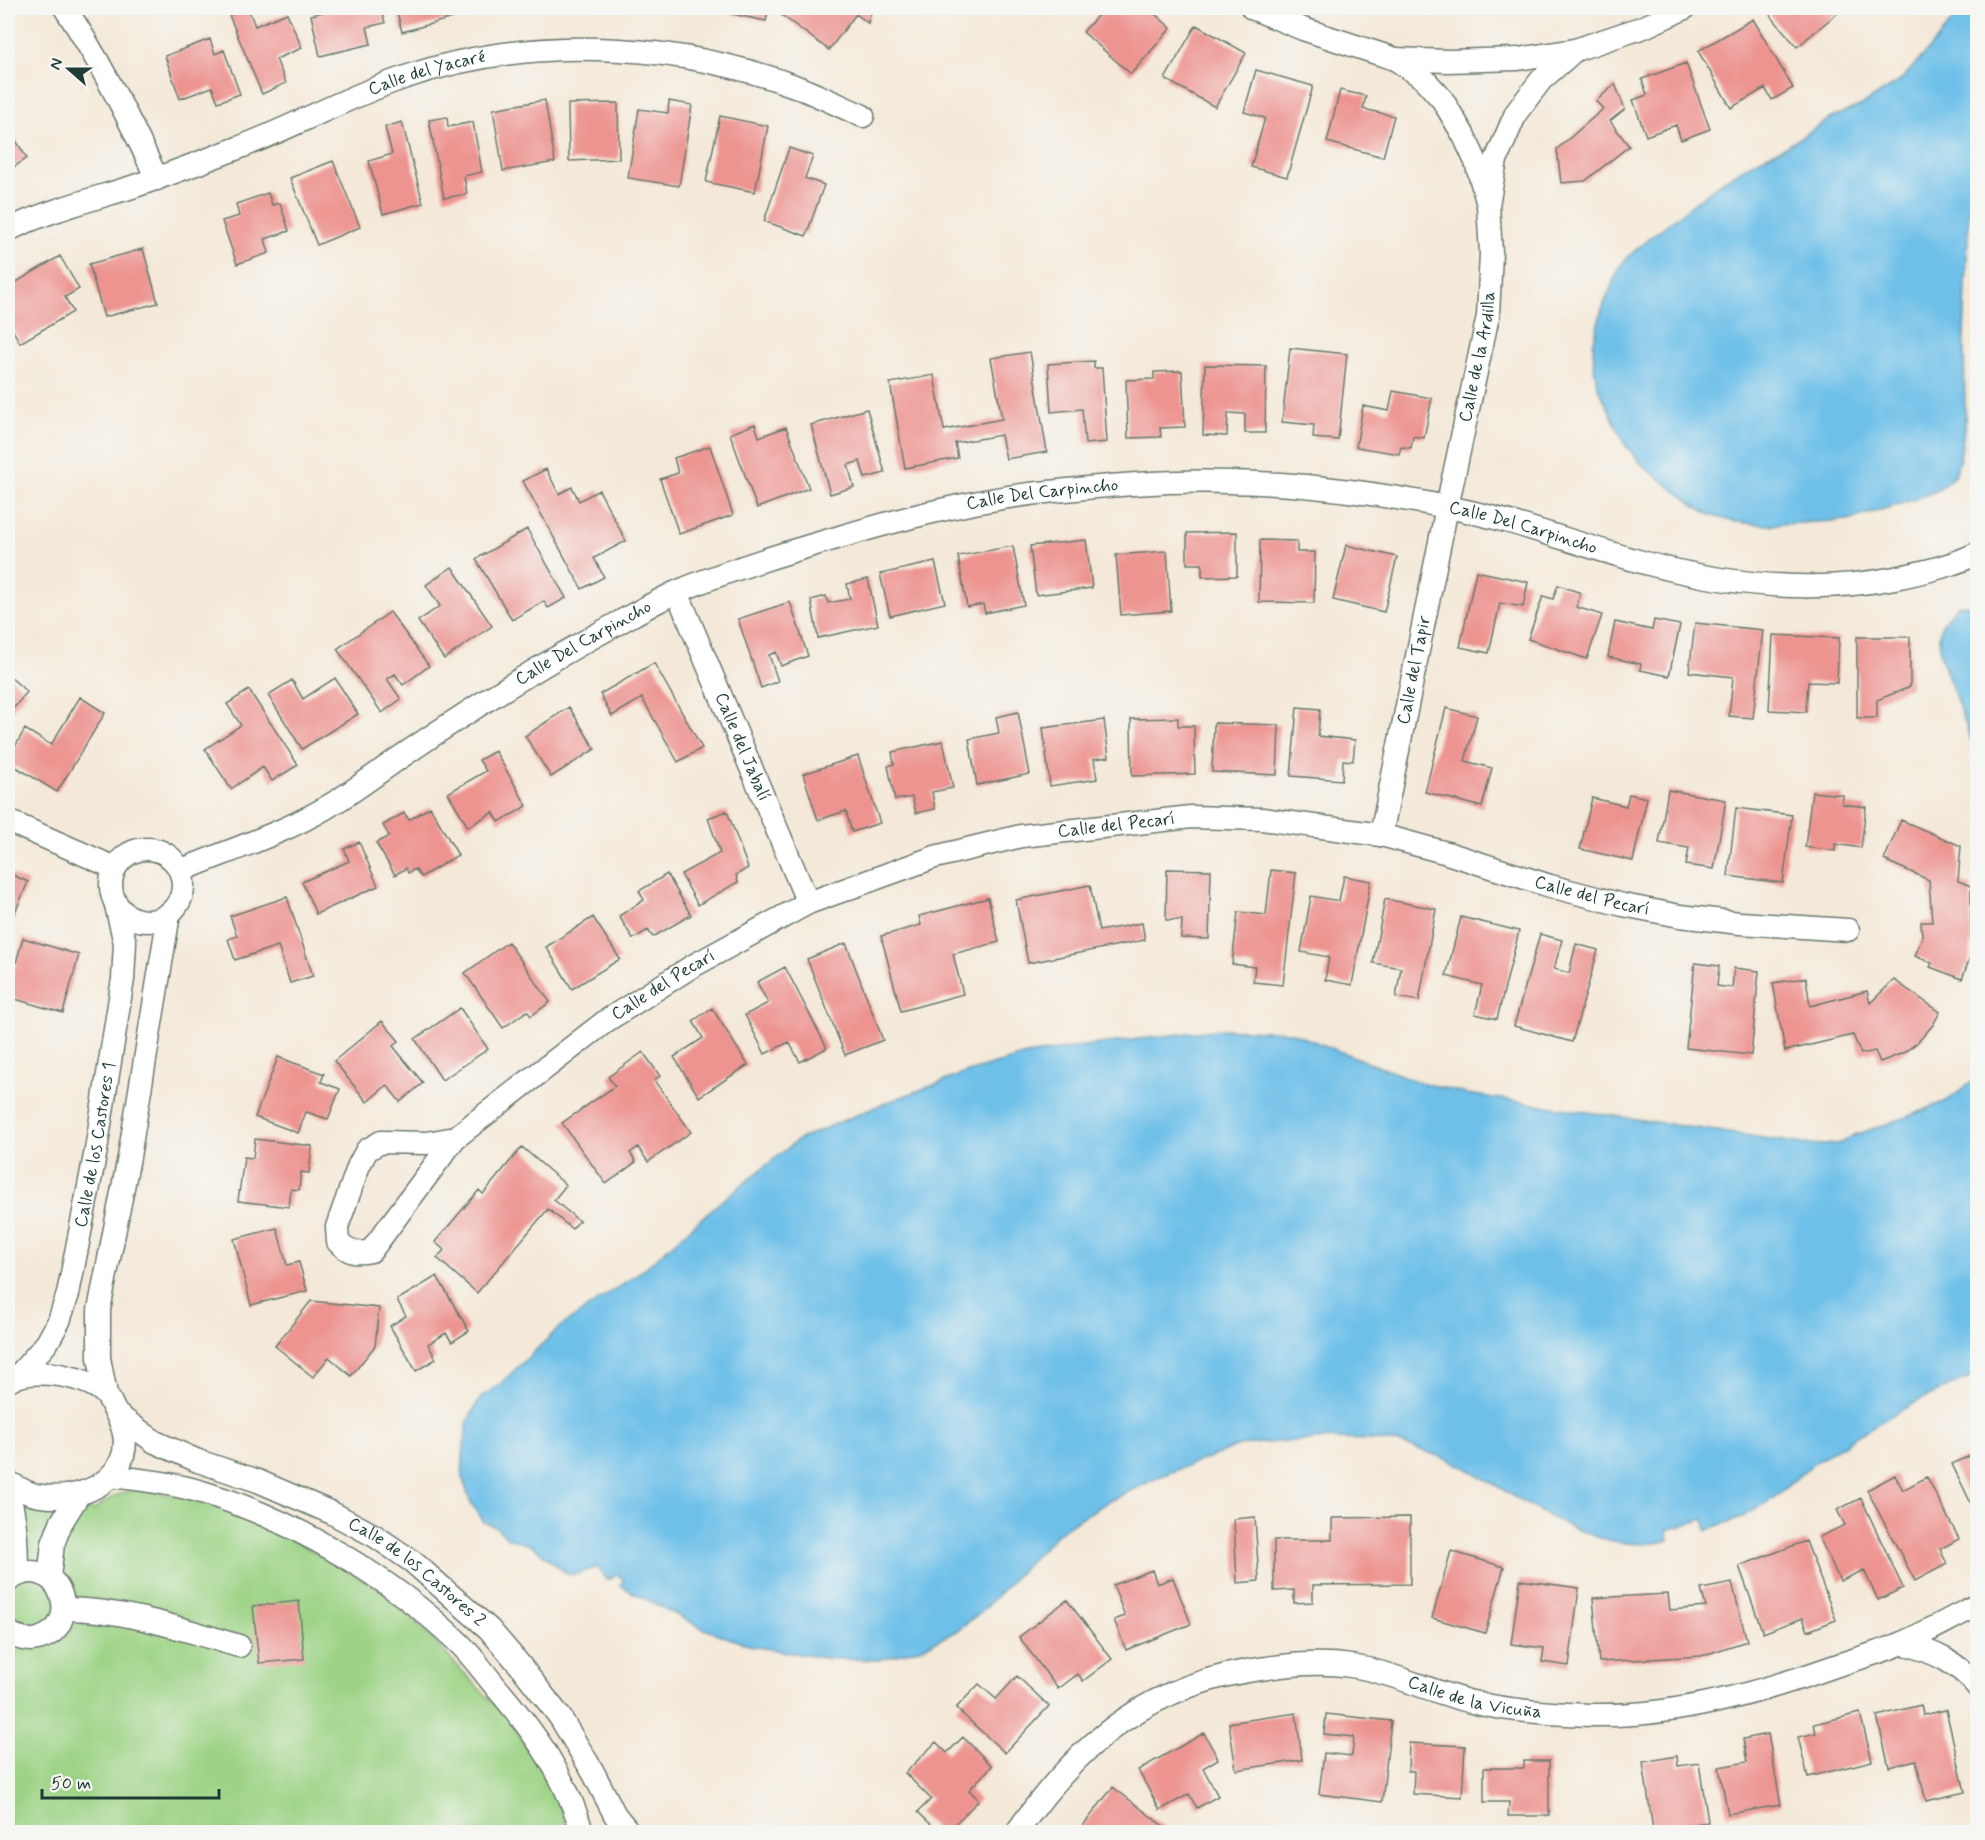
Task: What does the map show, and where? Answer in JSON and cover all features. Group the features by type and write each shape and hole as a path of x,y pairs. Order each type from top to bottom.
{"street":[{"path":"65,8 84,36 123,106 157,179"},
{"name":"Calle de la Ardilla","path":"1252,8 1303,29 1395,58 1447,61 1518,59 1575,50 1644,27 1685,8"},
{"name":"Calle del Yacaré","path":"8,230 157,179 276,134 359,94 403,78 465,61 526,52 591,49 651,52 727,66 793,85 863,116"},
{"name":"Calle de la Ardilla","path":"1488,205 1497,160 1516,113 1541,80 1575,50"},
{"name":"Calle de la Ardilla","path":"1395,58 1423,78 1442,99 1476,162 1488,205 1491,253 1488,316 1447,507"},
{"name":"Calle Del Carpincho","path":"180,870 291,826 336,802 502,690 584,642 677,592 776,556 962,505 1035,493 1115,486 1228,482 1320,488 1447,507 1527,525 1646,563 1695,575 1750,584 1800,586 1873,582 1918,573 1965,559 1977,553"},
{"name":"Calle del Tapir","path":"1381,834 1447,507"},
{"name":"Calle del Jabalí","path":"677,592 808,903"},
{"name":"Calle del Pecarí","path":"455,1138 427,1143 381,1142 368,1150 359,1165 338,1227 338,1242 347,1252 371,1251 455,1138 606,1021 691,967 808,903 935,857 1021,836 1191,817 1262,819 1381,834 1551,886 1623,905 1680,916 1740,923 1848,930"},
{"path":"8,821 115,868"},
{"path":"154,850 165,854 180,870 183,882 182,894 177,905 169,914 149,921 129,917 120,910 111,890 115,868 122,859 132,853 154,850"},
{"name":"Calle de los Castores 1","path":"13,1379 47,1343 59,1321 68,1294 96,1150 123,979 125,943 115,901"},
{"name":"Calle de los Castores 1","path":"106,1394 99,1358 99,1310 129,1157 169,914"},
{"path":"8,1482 39,1496 58,1497 79,1494 95,1488 111,1476 122,1460 126,1446 126,1432 106,1394 73,1378 47,1373 13,1379"},
{"name":"Calle de los Castores 2","path":"119,1416 155,1442 198,1461 302,1499 332,1513 375,1536 413,1562 489,1629 519,1664 560,1717 593,1772 615,1815 629,1833"},
{"name":"Calle de los Castores 2","path":"111,1476 168,1484 204,1492 231,1502 326,1545 415,1604 461,1645 544,1749 569,1795 582,1833"},
{"path":"8,1491 17,1544 12,1577 28,1572 49,1577 61,1591 64,1609 61,1620 46,1636 35,1640 24,1640 13,1636 8,1631"},
{"path":"49,1577 53,1544 61,1522 79,1494"},
{"name":"Calle de la Vicuña","path":"1017,1833 1058,1777 1099,1737 1135,1711 1180,1689 1216,1677 1291,1665 1329,1664 1352,1666 1387,1675 1428,1690 1475,1703 1530,1711 1592,1715 1648,1714 1710,1703 1793,1681 1902,1643 1977,1605"},
{"path":"64,1609 116,1612 239,1647"},
{"path":"1902,1643 1933,1653 1953,1663 1977,1687"}],"green space":[{"path":"137,1489 205,1501 273,1529 389,1594 512,1723 556,1792 568,1832 8,1832 8,1494 94,1510 114,1496"}],"water":[{"path":"1963,8 1977,8 1978,173 1969,214 1964,337 1965,421 1960,458 1955,475 1938,490 1848,520 1767,525 1735,522 1710,515 1643,466 1626,446 1597,385 1593,344 1601,312 1619,267 1647,240 1720,183 1833,117 1862,105 1900,81"},
{"path":"1957,605 1967,605 1977,610 1977,756 1941,657 1939,637 1942,624"},
{"path":"1222,1029 1290,1032 1416,1081 1467,1094 1803,1144 1842,1143 1852,1136 1948,1100 1977,1078 1977,1375 1914,1403 1874,1426 1815,1463 1772,1499 1744,1516 1707,1531 1704,1519 1667,1530 1669,1540 1643,1544 1617,1542 1567,1525 1457,1464 1401,1444 1340,1439 1239,1446 1161,1476 1111,1500 1056,1535 982,1611 956,1631 922,1648 878,1660 825,1658 751,1646 704,1629 619,1585 624,1581 618,1574 607,1580 598,1567 573,1575 563,1571 533,1546 508,1538 496,1527 484,1522 471,1503 462,1477 464,1444 468,1420 481,1397 499,1385 560,1327 643,1270 713,1208 798,1140 880,1105 968,1072 1026,1055"}],"building":[{"path":"248,8 255,26 287,13 302,48 276,59 286,83 262,94 229,15"},
{"path":"340,8 381,8 385,23 367,27 371,44 320,56 311,15"},
{"path":"396,8 453,8 456,17 402,32"},
{"path":"704,8 769,8 766,21"},
{"path":"779,8 872,8 868,23 856,14 829,50 776,11"},
{"path":"1104,8 1148,8 1171,28 1131,74 1083,32"},
{"path":"1778,8 1839,8 1841,10 1797,47 1770,15"},
{"path":"1753,19 1793,88 1772,100 1765,88 1731,108 1698,51"},
{"path":"1196,25 1246,53 1215,107 1165,79"},
{"path":"210,39 215,54 224,50 240,94 218,102 212,87 180,99 165,56"},
{"path":"1686,63 1710,129 1681,140 1676,125 1646,136 1633,100 1647,95 1642,79"},
{"path":"1256,70 1313,86 1287,177 1251,167 1265,118 1244,112"},
{"path":"1615,84 1625,109 1610,121 1629,146 1585,181 1561,183 1557,149 1603,109 1596,101"},
{"path":"1340,90 1366,96 1363,109 1394,116 1383,157 1327,142"},
{"path":"545,100 555,162 503,171 493,109"},
{"path":"669,101 692,105 679,186 628,178 639,109 668,113"},
{"path":"618,103 619,159 569,161 568,104"},
{"path":"720,116 768,126 755,192 706,182"},
{"path":"447,117 448,127 473,122 482,172 464,176 467,194 444,198 429,120"},
{"path":"402,122 423,203 383,214 369,161 392,154 385,127"},
{"path":"8,128 27,158 8,171"},
{"path":"789,148 813,156 805,178 824,185 806,236 764,221"},
{"path":"333,161 360,227 317,245 290,178"},
{"path":"268,193 272,205 280,203 289,231 265,239 269,253 237,264 222,221 239,216 236,204"},
{"path":"143,249 158,303 104,317 89,264"},
{"path":"60,256 79,289 65,297 73,312 20,343 8,322 8,287"},
{"path":"1290,348 1347,354 1338,440 1313,438 1314,425 1282,422"},
{"path":"1030,352 1047,452 1006,459 1001,435 955,443 958,458 905,468 890,383 934,375 944,430 1002,419 991,358"},
{"path":"1094,361 1094,368 1102,368 1107,442 1085,444 1082,409 1051,412 1048,364"},
{"path":"1205,365 1266,366 1265,433 1245,433 1245,414 1228,413 1227,436 1203,435"},
{"path":"1182,371 1185,427 1160,428 1161,437 1128,438 1126,380 1154,379 1154,372"},
{"path":"1393,391 1432,398 1424,438 1413,436 1411,448 1401,447 1399,454 1356,447 1363,406 1389,411"},
{"path":"867,409 885,473 865,478 860,461 848,465 854,487 830,494 811,425"},
{"path":"755,424 759,437 786,427 809,488 757,508 730,434"},
{"path":"710,446 733,515 679,534 660,479 678,473 674,458"},
{"path":"546,469 559,494 572,487 579,501 599,490 626,541 594,558 604,577 582,589 523,481"},
{"path":"527,529 566,598 548,608 544,601 512,620 476,559"},
{"path":"1237,532 1237,576 1202,577 1202,564 1187,564 1187,533"},
{"path":"1086,540 1092,588 1036,595 1030,546"},
{"path":"1260,540 1297,541 1297,552 1315,552 1314,603 1259,602"},
{"path":"1346,545 1397,557 1384,612 1333,600"},
{"path":"1013,546 1024,605 985,613 983,604 967,607 958,556"},
{"path":"1167,551 1171,611 1121,615 1116,555"},
{"path":"935,562 945,603 890,616 880,574"},
{"path":"452,567 492,626 444,659 418,621 440,606 426,585"},
{"path":"1476,571 1528,582 1523,607 1500,603 1489,653 1460,647"},
{"path":"868,579 878,625 818,638 811,600 826,596 828,603 850,599 847,584"},
{"path":"1558,585 1581,593 1576,607 1602,615 1587,659 1528,639 1543,596 1553,599"},
{"path":"790,602 808,656 781,666 776,652 769,655 778,681 761,688 738,619"},
{"path":"390,612 429,666 403,685 395,674 387,679 401,699 382,713 337,649"},
{"path":"1654,620 1680,625 1669,676 1640,670 1641,664 1608,657 1615,622 1652,630"},
{"path":"1695,623 1763,630 1753,718 1729,716 1733,677 1689,672"},
{"path":"1773,635 1839,638 1837,683 1808,682 1806,712 1769,710"},
{"path":"1857,637 1910,637 1910,687 1877,700 1877,718 1857,718"},
{"path":"654,663 702,748 678,762 642,698 612,716 600,694"},
{"path":"8,675 27,692 8,715"},
{"path":"335,678 358,714 302,749 268,695 292,680 303,699"},
{"path":"249,690 298,765 272,781 263,767 231,789 205,749 241,725 227,704"},
{"path":"80,697 105,713 57,792 8,762 8,759 25,729 51,745"},
{"path":"569,707 595,749 551,777 525,736"},
{"path":"1297,707 1320,709 1318,736 1355,740 1353,761 1343,760 1342,780 1291,776"},
{"path":"1446,708 1477,716 1465,761 1492,768 1482,807 1425,792"},
{"path":"1018,712 1030,774 977,785 969,739 999,733 996,717"},
{"path":"1178,718 1178,726 1194,726 1195,774 1132,776 1131,719"},
{"path":"1104,720 1109,757 1094,759 1097,779 1050,786 1043,728"},
{"path":"1214,723 1279,725 1277,775 1212,772"},
{"path":"943,741 953,788 932,792 935,809 916,813 912,797 895,800 888,766 894,764 892,752"},
{"path":"495,751 527,806 499,822 493,812 468,827 448,793 486,771 479,760"},
{"path":"858,756 880,823 852,832 846,811 818,820 803,774"},
{"path":"1668,790 1726,800 1714,869 1686,865 1689,848 1659,843"},
{"path":"1812,792 1843,795 1842,804 1866,807 1861,848 1835,844 1835,851 1805,847"},
{"path":"1629,794 1647,798 1633,861 1580,849 1592,798 1626,806"},
{"path":"430,807 458,855 421,877 415,869 408,873 406,868 395,875 376,843 389,836 383,825 404,813 409,820"},
{"path":"1736,808 1792,815 1783,883 1728,876"},
{"path":"727,811 748,868 736,875 738,882 698,905 681,874 720,853 708,818"},
{"path":"1901,820 1961,846 1958,881 1971,886 1971,955 1962,979 1930,967 1932,963 1915,956 1922,937 1921,922 1932,922 1929,880 1884,860"},
{"path":"359,842 378,886 316,914 302,882 349,861 344,849"},
{"path":"1167,869 1211,870 1209,939 1181,938 1182,920 1166,920"},
{"path":"1271,870 1296,873 1283,985 1253,982 1255,967 1232,964 1238,912 1266,915"},
{"path":"8,873 28,882 8,929"},
{"path":"667,874 691,915 653,937 648,930 633,939 619,916 644,900 639,891"},
{"path":"1344,876 1371,881 1352,985 1325,980 1329,957 1301,952 1311,896 1339,901"},
{"path":"1090,885 1099,931 1142,923 1145,940 1028,963 1016,900"},
{"path":"287,897 313,976 290,983 278,946 235,960 228,939 237,936 230,916"},
{"path":"988,898 999,942 953,954 963,994 901,1011 881,936 921,925 919,916"},
{"path":"1385,899 1436,909 1419,1001 1396,997 1401,968 1373,963"},
{"path":"593,917 620,959 572,989 546,947"},
{"path":"1461,917 1519,931 1497,1019 1475,1014 1482,985 1446,976"},
{"path":"1540,934 1562,940 1554,969 1569,973 1576,944 1598,950 1572,1042 1514,1026"},
{"path":"23,938 79,955 63,1013 8,997"},
{"path":"508,942 550,1002 531,1016 527,1011 503,1028 465,973"},
{"path":"846,943 883,1040 845,1055 807,959"},
{"path":"1695,963 1719,966 1717,986 1732,988 1734,968 1759,971 1751,1055 1686,1048"},
{"path":"785,967 827,1048 800,1062 789,1042 765,1054 745,1015 768,1003 757,982"},
{"path":"1806,978 1810,1006 1867,991 1870,1003 1894,980 1940,1012 1933,1025 1918,1042 1903,1053 1880,1062 1875,1051 1861,1054 1853,1035 1785,1051 1773,983"},
{"path":"460,1008 488,1049 442,1080 415,1039"},
{"path":"712,1008 748,1065 699,1097 674,1057 703,1038 693,1021"},
{"path":"382,1021 399,1041 393,1046 423,1083 400,1102 387,1085 367,1102 334,1061"},
{"path":"643,1052 660,1076 654,1080 691,1132 648,1162 638,1147 630,1153 636,1162 606,1184 562,1123 615,1086 608,1077"},
{"path":"278,1057 324,1074 321,1082 340,1089 328,1119 306,1112 298,1133 255,1117"},
{"path":"255,1139 312,1146 309,1173 301,1172 299,1190 291,1189 289,1207 238,1201 244,1157 253,1158"},
{"path":"522,1147 566,1185 554,1200 579,1221 572,1229 548,1209 477,1293 437,1258 444,1250 435,1242 479,1190 483,1194"},
{"path":"277,1228 287,1265 299,1262 307,1291 251,1305 234,1239"},
{"path":"437,1276 469,1331 452,1342 446,1333 428,1344 436,1359 416,1371 390,1326 406,1316 397,1300"},
{"path":"311,1301 379,1308 375,1346 351,1376 329,1357 313,1377 275,1346"},
{"path":"1978,1452 1978,1518 1952,1464"},
{"path":"1895,1475 1903,1490 1927,1477 1959,1539 1940,1549 1947,1564 1915,1581 1867,1490"},
{"path":"1861,1498 1903,1588 1878,1600 1864,1570 1840,1581 1819,1537 1845,1525 1837,1510"},
{"path":"1255,1517 1259,1581 1237,1583 1234,1519"},
{"path":"1410,1517 1410,1584 1313,1585 1313,1602 1294,1603 1294,1590 1274,1591 1274,1540 1332,1540 1332,1518"},
{"path":"1806,1541 1836,1620 1808,1631 1803,1618 1763,1633 1739,1566"},
{"path":"1451,1551 1504,1567 1485,1633 1432,1618"},
{"path":"1152,1570 1157,1584 1173,1578 1191,1624 1126,1650 1114,1620 1125,1616 1113,1585"},
{"path":"1520,1580 1579,1588 1569,1666 1542,1662 1544,1648 1511,1644"},
{"path":"1732,1583 1747,1641 1701,1656 1599,1662 1593,1598 1668,1594 1670,1610 1706,1607 1701,1589"},
{"path":"1067,1600 1112,1659 1083,1681 1078,1674 1058,1689 1019,1637"},
{"path":"299,1601 304,1659 259,1663 253,1606"},
{"path":"1017,1676 1049,1706 1005,1753 956,1708 979,1684 996,1699"},
{"path":"1921,1705 1923,1715 1946,1710 1965,1792 1926,1801 1916,1760 1889,1767 1877,1716"},
{"path":"1296,1713 1302,1760 1236,1770 1229,1723"},
{"path":"1860,1713 1872,1761 1808,1777 1798,1737 1816,1733 1814,1724"},
{"path":"1326,1714 1391,1721 1382,1802 1319,1794 1324,1753 1352,1756 1354,1737 1324,1734"},
{"path":"1204,1733 1218,1759 1203,1768 1218,1796 1197,1808 1189,1794 1160,1810 1138,1770"},
{"path":"1768,1734 1781,1805 1728,1814 1719,1767 1747,1762 1743,1739"},
{"path":"963,1737 992,1766 969,1790 979,1800 947,1832 939,1832 918,1812 931,1799 905,1773 936,1742 947,1753"},
{"path":"1409,1743 1465,1746 1462,1797 1413,1794 1414,1771 1408,1771"},
{"path":"1677,1756 1678,1766 1699,1763 1708,1822 1653,1830 1643,1762"},
{"path":"1524,1761 1549,1761 1549,1816 1508,1816 1509,1802 1484,1802 1484,1768 1524,1768"},
{"path":"1113,1787 1171,1832 1078,1832"}]}
